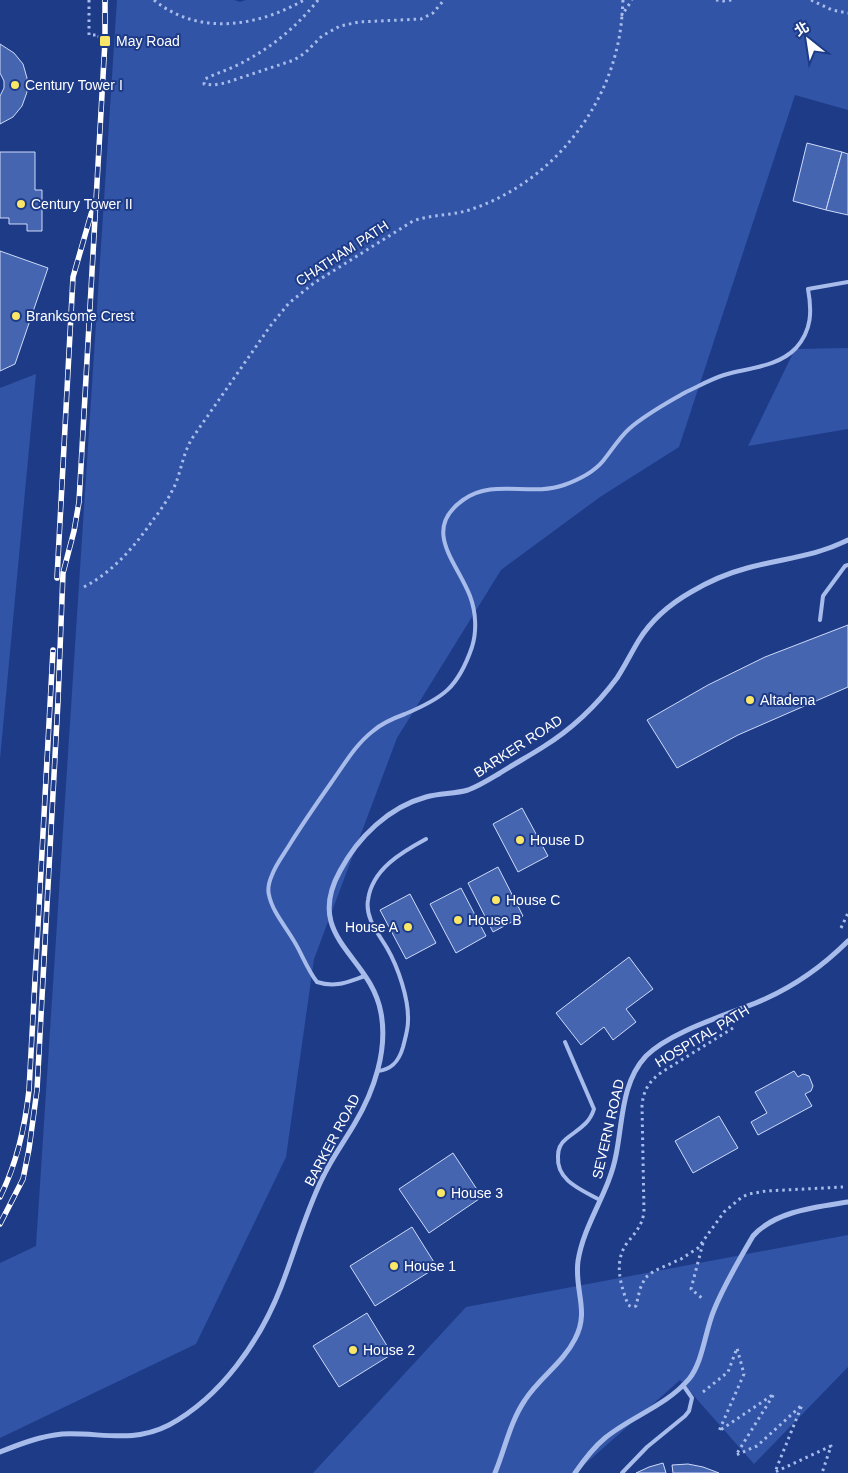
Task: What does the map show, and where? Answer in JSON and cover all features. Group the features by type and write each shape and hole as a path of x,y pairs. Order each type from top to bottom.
{"street":[{"name":"BARKER ROAD","path":"0,1452 30,1441 62,1434 126,1437 149,1433 172,1423 195,1407 213,1390 246,1352 266,1322 282,1285 320,1183 361,1113 378,1071 383,1040 381,1011 373,988 332,928 329,904 330,895 340,870 359,844 378,823 400,807 413,802 475,787 561,734 588,711 610,687 639,639 654,620 689,593 726,574 749,567 807,555 848,540"},
{"name":"SEVERN ROAD","path":"495,1473 524,1401 533,1388 569,1349 580,1328 582,1309 577,1264 581,1245 610,1179 615,1161 627,1090 636,1069 648,1054 671,1039 786,989 820,966 848,941"},
{"path":"575,1473 594,1448 606,1437 666,1400 694,1372 714,1309 750,1242 760,1228 782,1217 848,1202"}],"lane":[{"path":"365,976 338,984 328,985 317,982 275,910 268,887 276,867 307,816 355,748 381,725 441,696 452,685 463,668 473,641 475,616 470,597 443,540 443,526 450,511 465,498 477,492 504,488 528,491 548,489 563,485 589,473 601,463 624,434 651,413 715,378 768,364 791,352 802,340 810,324 812,307 808,289 848,282"},
{"path":"820,620 823,596 845,566 848,565"},
{"path":"378,1071 385,1070 398,1061 407,1031 408,1012 405,996 392,957 370,918 368,900 374,882 387,865 426,839"},
{"path":"565,1042 594,1109 592,1116 585,1126 562,1143 558,1150 559,1169 566,1179 576,1187 600,1200"},
{"path":"622,1473 647,1447 689,1411 692,1398 683,1385"}],"path":[{"path":"89,0 89,36 99,36 99,39"},
{"path":"154,0 179,16 199,22 218,23 240,22 267,17 304,0"},
{"path":"318,0 307,13 274,43 247,61 206,78 203,80 204,84 225,83 294,60 305,53 322,36 340,26 359,22 425,18 444,0"},
{"name":"CHATHAM PATH","path":"84,587 97,580 120,561 143,534 173,491 184,454 193,437 271,325 296,296 413,221 425,217 464,212 498,198 530,178 561,150 585,123 606,84 619,43 623,0"},
{"name":"CHATHAM PATH","path":"622,15 632,0"},
{"path":"716,0 723,2 732,0"},
{"path":"811,0 832,10 848,12"},
{"name":"HOSPITAL PATH","path":"741,1024 662,1072 652,1080 646,1089 642,1106 644,1212 641,1225 624,1248 618,1265 620,1280 628,1305 636,1306 642,1282 649,1274 691,1253 703,1242 724,1212 736,1201 749,1194 766,1191 844,1186 848,1189"},
{"path":"703,1242 691,1288 714,1309"},
{"path":"690,1394 705,1391 728,1372 737,1348 744,1374 719,1431 774,1394 736,1455 757,1446 802,1405 775,1472 830,1446 822,1473"}],"shaded area":[{"path":"117,0 234,0 240,2 246,0 848,0 848,110 795,95 679,447 600,497 501,570 397,738 314,959 286,1157 196,1344 0,1438 0,1263 36,1246"},
{"path":"848,348 848,429 748,446 795,349"},
{"path":"36,374 0,759 0,388"},
{"path":"848,1235 848,1367 754,1464 680,1380 575,1473 313,1473 466,1307"}],"building":[{"name":"Century Tower I","path":"0,44 14,53 23,64 27,78 27,92 22,106 13,117 0,124 0,96 4,88 4,81 0,73"},
{"path":"807,143 842,152 826,210 793,201"},
{"name":"Century Tower II","path":"0,152 35,152 35,190 42,190 42,231 27,231 27,224 9,224 9,218 0,218"},
{"path":"842,152 848,154 848,215 826,210"},
{"name":"Branksome Crest","path":"0,251 48,268 15,364 0,371"},
{"name":"Altadena","path":"848,625 848,687 738,735 677,768 647,720 708,685 765,657"},
{"name":"House D","path":"522,808 548,856 518,872 493,824"},
{"name":"House C","path":"498,867 523,916 493,932 468,883"},
{"name":"House B","path":"461,888 486,936 456,953 430,904"},
{"name":"House A","path":"410,894 436,943 406,959 380,910"},
{"path":"629,957 653,989 626,1009 636,1022 613,1040 604,1027 581,1045 556,1013"},
{"path":"794,1071 798,1077 803,1074 809,1076 813,1086 811,1091 805,1094 812,1106 758,1135 751,1122 767,1113 755,1092"},
{"path":"719,1116 738,1148 693,1173 675,1141"},
{"name":"House 3","path":"453,1153 482,1197 429,1233 399,1189"},
{"name":"House 1","path":"412,1227 437,1267 375,1306 350,1266"},
{"name":"House 2","path":"367,1313 392,1354 339,1387 313,1346"},
{"path":"663,1463 666,1473 636,1473 649,1467"},
{"path":"688,1464 719,1473 673,1473 672,1465"}],"railway":[{"path":"0,1224 23,1179 37,1090 63,573 79,502 105,41 105,0"},
{"path":"57,578 73,277 92,211"},
{"path":"0,1197 19,1145 29,1090 53,650"}],"place":[{"name":"May Road","path":"105,41"},
{"name":"Century Tower I","path":"15,85"},
{"name":"Century Tower II","path":"21,204"},
{"name":"Branksome Crest","path":"16,316"},
{"name":"Altadena","path":"750,700"},
{"name":"House D","path":"520,840"},
{"name":"House C","path":"496,900"},
{"name":"House B","path":"458,920"},
{"name":"House A","path":"408,927"},
{"name":"House 3","path":"441,1193"},
{"name":"House 1","path":"394,1266"},
{"name":"House 2","path":"353,1350"}]}
